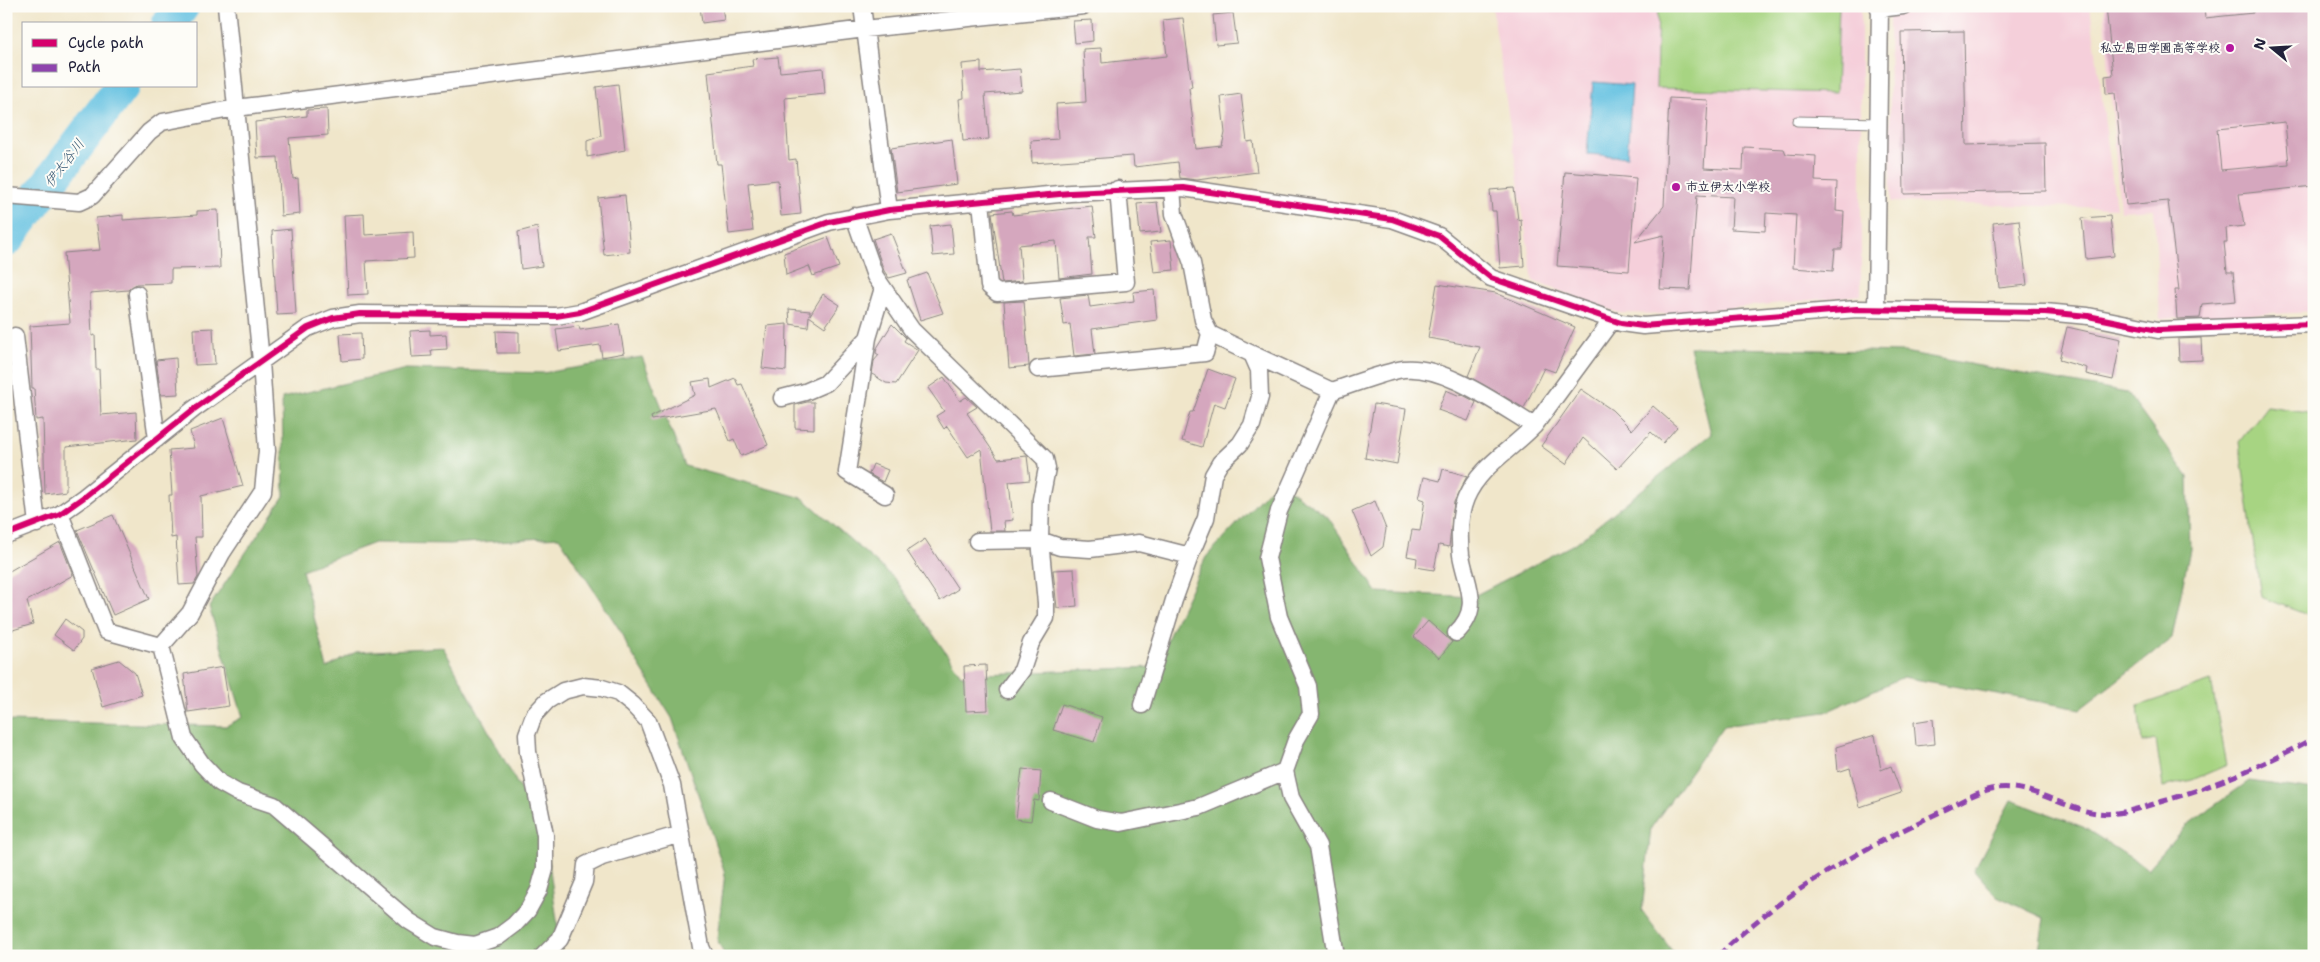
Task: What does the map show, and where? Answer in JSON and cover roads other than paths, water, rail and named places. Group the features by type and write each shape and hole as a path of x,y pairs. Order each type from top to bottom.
{"street":[{"path":"161,646 190,613 222,553 264,491 268,451 261,361 226,6"},
{"path":"862,6 889,210"},
{"path":"6,196 78,202 92,196 149,132 162,122 236,108 865,29 1084,6"},
{"path":"1876,309 1880,8 1903,6"},
{"path":"6,535 60,514 194,409 308,328 333,318 360,314 556,316 580,312 829,222 889,210 981,201 1118,189 1172,188 1231,194 1392,219 1439,236 1491,278 1612,320 1643,326 1876,309 2045,312 2088,316 2158,330 2314,324"},
{"path":"1172,188 1174,214 1192,263 1202,320 1210,334 1332,391 1400,370 1432,372 1462,383 1534,426"},
{"path":"981,201 989,286 997,293 1106,284 1126,282 1118,189"},
{"path":"854,216 875,276 912,330 1044,459 1047,468 1041,499 1040,540 1046,618 1031,643 1022,670 1007,690"},
{"path":"883,288 868,338 847,472 885,495"},
{"path":"137,294 157,439"},
{"path":"1456,633 1465,625 1472,597 1461,554 1460,524 1465,498 1481,473 1520,441 1534,426 1612,320"},
{"path":"1038,369 1205,352 1210,334"},
{"path":"15,336 37,524"},
{"path":"782,398 805,392 826,383 868,338"},
{"path":"1142,705 1174,600 1206,518 1213,475 1220,463 1240,444 1252,426 1260,397 1259,370 1252,354"},
{"path":"1332,391 1279,511 1267,558 1280,617 1308,686 1311,714 1296,740 1285,771 1290,798 1318,846 1336,956"},
{"path":"60,514 106,631 161,646"},
{"path":"976,541 1040,540 1060,547 1090,548 1139,543 1190,556"},
{"path":"161,646 184,738 202,764 220,783 238,793 274,805 410,921 435,936 474,950 498,937 514,925 528,910 539,890 545,869 545,835 528,752 527,734 534,715 547,701 563,690 583,686 602,688 618,693 648,721 672,785 701,947 705,956"},
{"path":"1052,801 1097,819 1121,824 1199,807 1285,771"},
{"path":"543,956 560,939 584,882 586,865 602,857 681,834"}],"lane":[{"path":"1797,121 1878,123"}],"water":[{"path":"1593,82 1632,85 1627,157 1587,154"}],"waterway":[{"name":"伊太谷川","path":"170,22 182,6"},
{"name":"伊太谷川","path":"6,240 120,88"}],"place":[{"name":"私立島田学園高等学校","path":"2230,48"},
{"name":"市立伊太小学校","path":"1676,187"}]}
